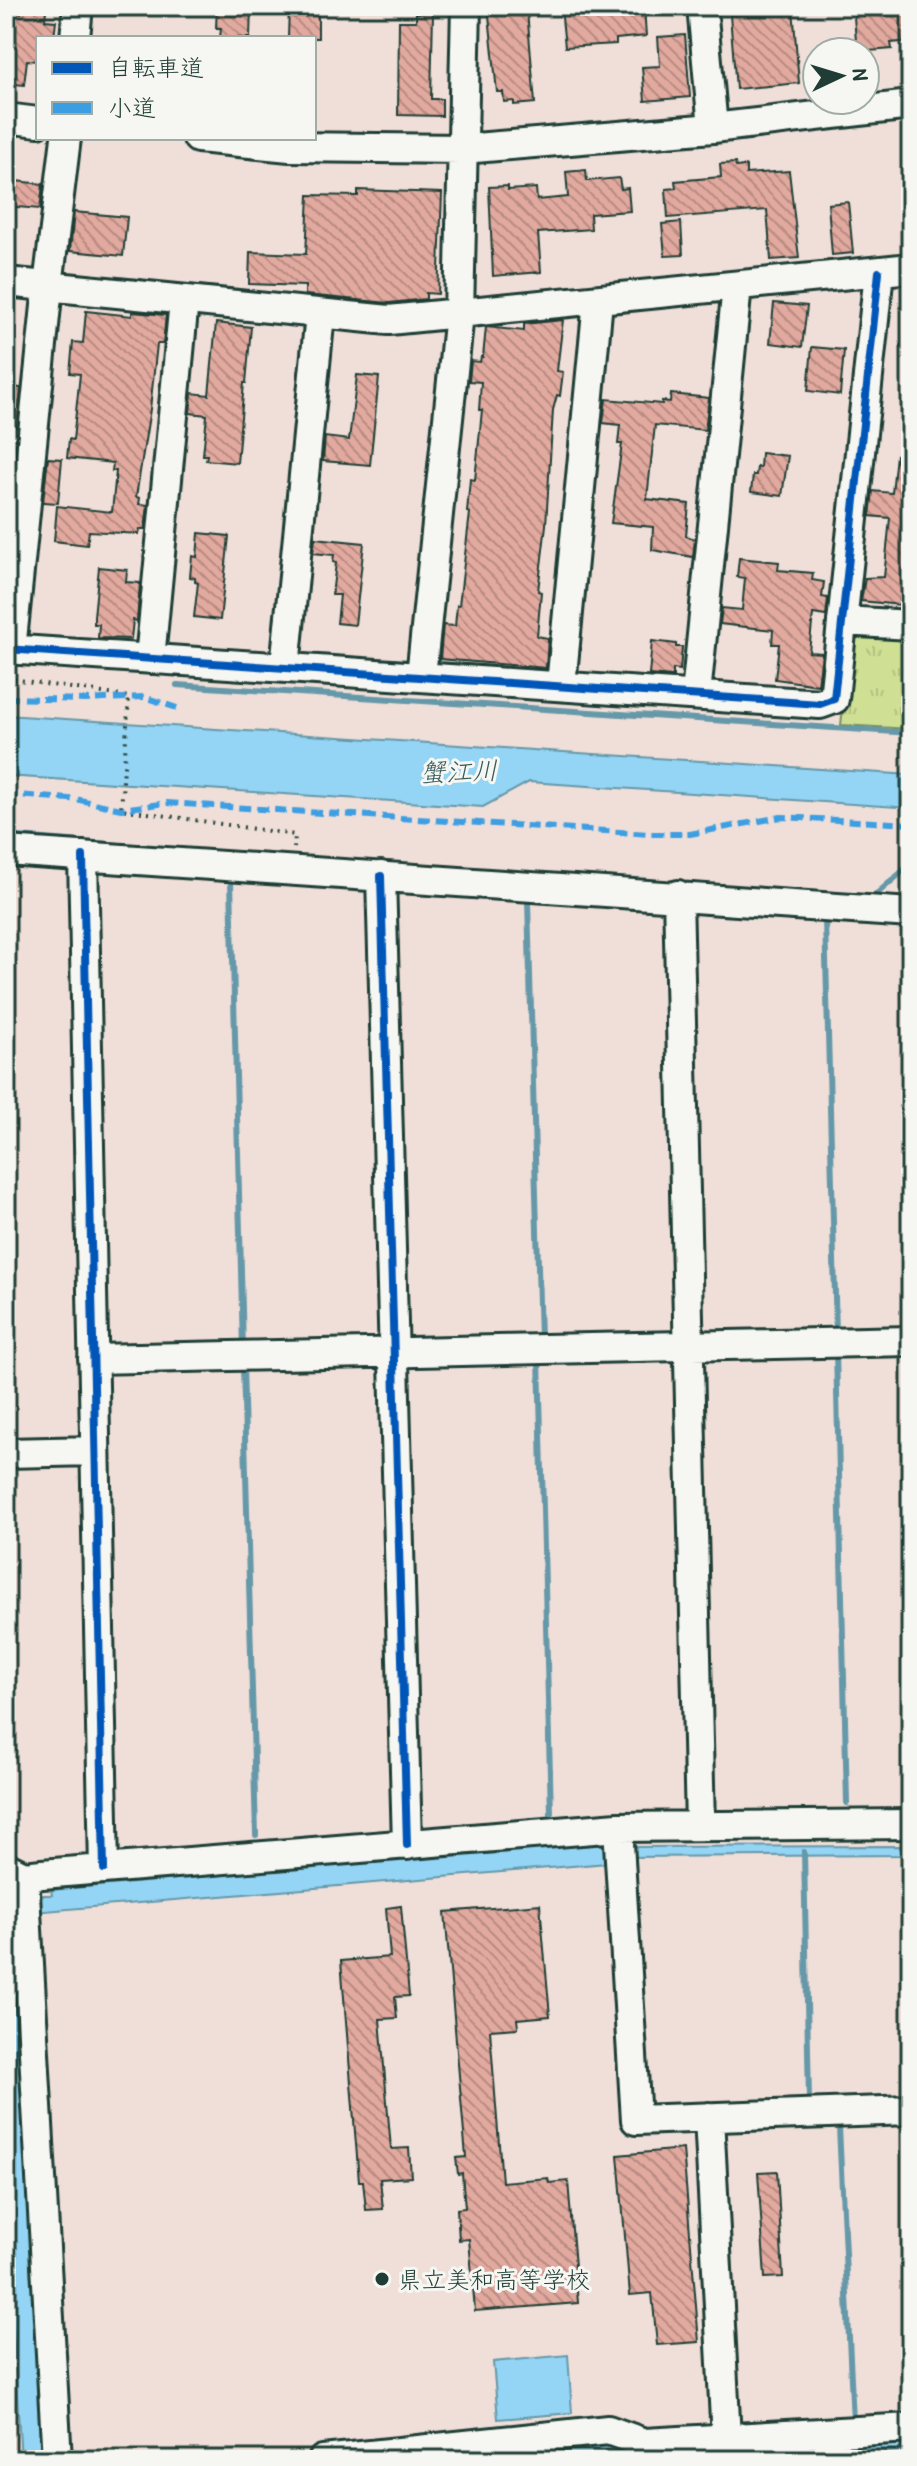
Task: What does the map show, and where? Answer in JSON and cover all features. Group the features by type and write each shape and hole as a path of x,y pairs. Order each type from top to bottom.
{"street":[{"path":"75,36 78,6"},
{"path":"421,676 459,314 466,6"},
{"path":"702,6 713,128"},
{"path":"218,140 290,147 463,149 713,128 911,105"},
{"path":"6,118 36,122"},
{"path":"66,140 8,650 820,704 834,699 879,272"},
{"path":"6,282 389,320 911,268"},
{"path":"696,695 737,286"},
{"path":"150,659 184,300"},
{"path":"561,685 598,301"},
{"path":"285,667 320,314"},
{"path":"842,621 911,625"},
{"path":"6,851 911,913"},
{"path":"83,856 104,1869"},
{"path":"381,876 407,1845"},
{"path":"678,895 700,1826"},
{"path":"93,1359 911,1341"},
{"path":"6,1453 95,1451"},
{"path":"57,2460 11,1876 618,1827 911,1824"},
{"path":"618,1827 636,2120 911,2110"},
{"path":"709,2117 726,2439"},
{"path":"323,2460 608,2430 644,2443 911,2428"}],"path":[{"path":"6,678 129,697 121,809 295,835 294,845"}],"green space":[{"path":"911,633 911,729 841,725 852,634"}],"water":[{"name":"蟹江川","path":"6,715 911,775 911,808 529,782 483,807 6,776"},
{"path":"603,1842 610,1850 607,1863 34,1912 33,1900 41,1899 42,1895 52,1895 51,1890"},
{"path":"911,1846 911,1855 627,1857 627,1847"},
{"path":"6,1894 17,1903 49,2460 21,2460 6,2216"},
{"path":"568,2355 572,2413 498,2419 493,2362"},
{"path":"911,2436 911,2450 778,2460 410,2460 605,2439"}],"building":[{"path":"217,6 251,6 250,36 220,36 221,28 216,28"},
{"path":"289,6 318,6 318,38 288,36"},
{"path":"488,6 520,6 520,12 527,11 535,103 514,105 514,101 504,102 503,92 497,92"},
{"path":"644,6 646,36 616,39 616,44 565,47 561,8"},
{"path":"853,6 911,6 911,41 891,43 892,49 881,50 881,36 856,36"},
{"path":"22,7 46,10 45,20 56,21 54,36 36,36 36,61 27,60 24,85 6,83 6,11 21,13"},
{"path":"793,8 799,83 736,89 730,15"},
{"path":"416,13 433,13 431,99 442,99 442,116 398,115 399,21 416,21"},
{"path":"685,35 690,97 645,101 642,67 660,66 658,37"},
{"path":"735,163 736,167 746,166 746,174 789,171 799,258 771,260 767,210 668,218 666,189 676,188 675,181 721,177 720,164"},
{"path":"586,170 587,181 619,178 621,189 628,188 630,211 590,214 591,229 538,233 541,272 493,276 489,187 508,186 508,190 536,188 537,200 568,197 566,172"},
{"path":"6,180 43,184 40,209 6,206"},
{"path":"358,190 442,193 438,294 426,293 426,299 389,303 305,295 305,286 249,284 250,252 306,254 309,195 358,196"},
{"path":"848,202 853,253 832,255 828,204"},
{"path":"74,212 127,217 123,256 70,251"},
{"path":"681,222 683,255 665,256 662,224"},
{"path":"774,303 807,306 802,347 770,343"},
{"path":"86,311 132,316 132,312 166,315 163,344 157,344 136,497 140,498 139,504 148,505 145,529 140,529 139,534 89,531 87,545 54,541 57,506 112,512 116,471 112,471 113,463 67,458 69,439 73,440 80,374 70,373 73,342 83,343"},
{"path":"563,320 557,371 563,372 560,396 557,395 553,410 546,525 538,591 541,592 537,636 548,638 546,668 440,659 443,625 455,626 470,513 467,512 470,479 475,480 482,410 479,410 481,382 469,381 471,361 480,362 483,357 486,327 524,331 524,324"},
{"path":"216,323 251,327 237,463 206,460 207,455 203,455 207,415 190,413 192,393 209,395"},
{"path":"812,347 844,350 840,395 808,391"},
{"path":"357,375 379,377 370,465 323,461 325,437 349,440"},
{"path":"6,386 21,388 17,427 6,426"},
{"path":"671,394 709,398 705,430 655,425 647,499 689,504 686,536 695,539 693,557 652,550 653,527 611,523 622,444 618,444 620,425 603,423 606,399 662,404 662,401 670,402"},
{"path":"761,453 788,456 782,496 751,492 753,475 756,475 757,467 760,468"},
{"path":"896,455 911,457 910,599 901,605 861,601 865,578 884,577 890,518 870,516 873,491 892,493"},
{"path":"48,458 62,459 58,503 43,502"},
{"path":"199,533 229,536 220,620 194,617 198,583 190,577 192,556 197,557"},
{"path":"315,538 364,543 355,625 337,623 340,595 332,595 334,555 313,553"},
{"path":"739,558 779,562 778,570 813,573 812,580 824,582 822,597 828,598 826,616 813,614 809,652 822,653 818,685 775,679 779,644 772,644 773,630 720,624 722,608 742,610 745,578 737,577"},
{"path":"99,567 127,570 126,582 140,583 137,621 133,620 131,639 98,638 99,624 94,624 94,616"},
{"path":"652,641 682,647 680,670 673,669 673,677 649,675"},
{"path":"540,1904 550,2016 517,2019 518,2028 490,2030 502,2182 548,2178 549,2183 568,2181 578,2303 475,2311 469,2239 459,2240 457,2209 465,2208 462,2173 458,2174 456,2158 466,2157 445,1912"},
{"path":"401,1906 409,1996 395,1997 397,2018 380,2019 391,2149 409,2148 411,2177 380,2179 383,2209 366,2210 363,2181 359,2181 341,1961 390,1957 386,1908"},
{"path":"683,2149 699,2342 657,2345 652,2293 630,2295 618,2155"},
{"path":"777,2171 783,2277 765,2278 758,2172"}],"waterway":[{"path":"177,685 911,733"},
{"path":"6,836 146,847"},
{"path":"867,898 872,898 911,864"},
{"path":"231,881 243,1349"},
{"path":"528,901 540,1340"},
{"path":"825,920 836,1334"},
{"path":"836,1351 847,1803"},
{"path":"539,1358 551,1814"},
{"path":"243,1365 256,1835"},
{"path":"804,1852 809,2100"},
{"path":"839,2127 853,2422"}],"marked path":[{"path":"6,698 85,700 144,697 177,708"},
{"path":"6,794 80,800 121,809 167,803 651,834 690,834 781,817 911,824"}],"cycle path":[{"path":"6,649 820,704 834,699 879,272"},
{"path":"83,856 104,1869"},
{"path":"381,876 407,1845"}],"place":[{"name":"県立美和高等学校","path":"382,2279"}]}
